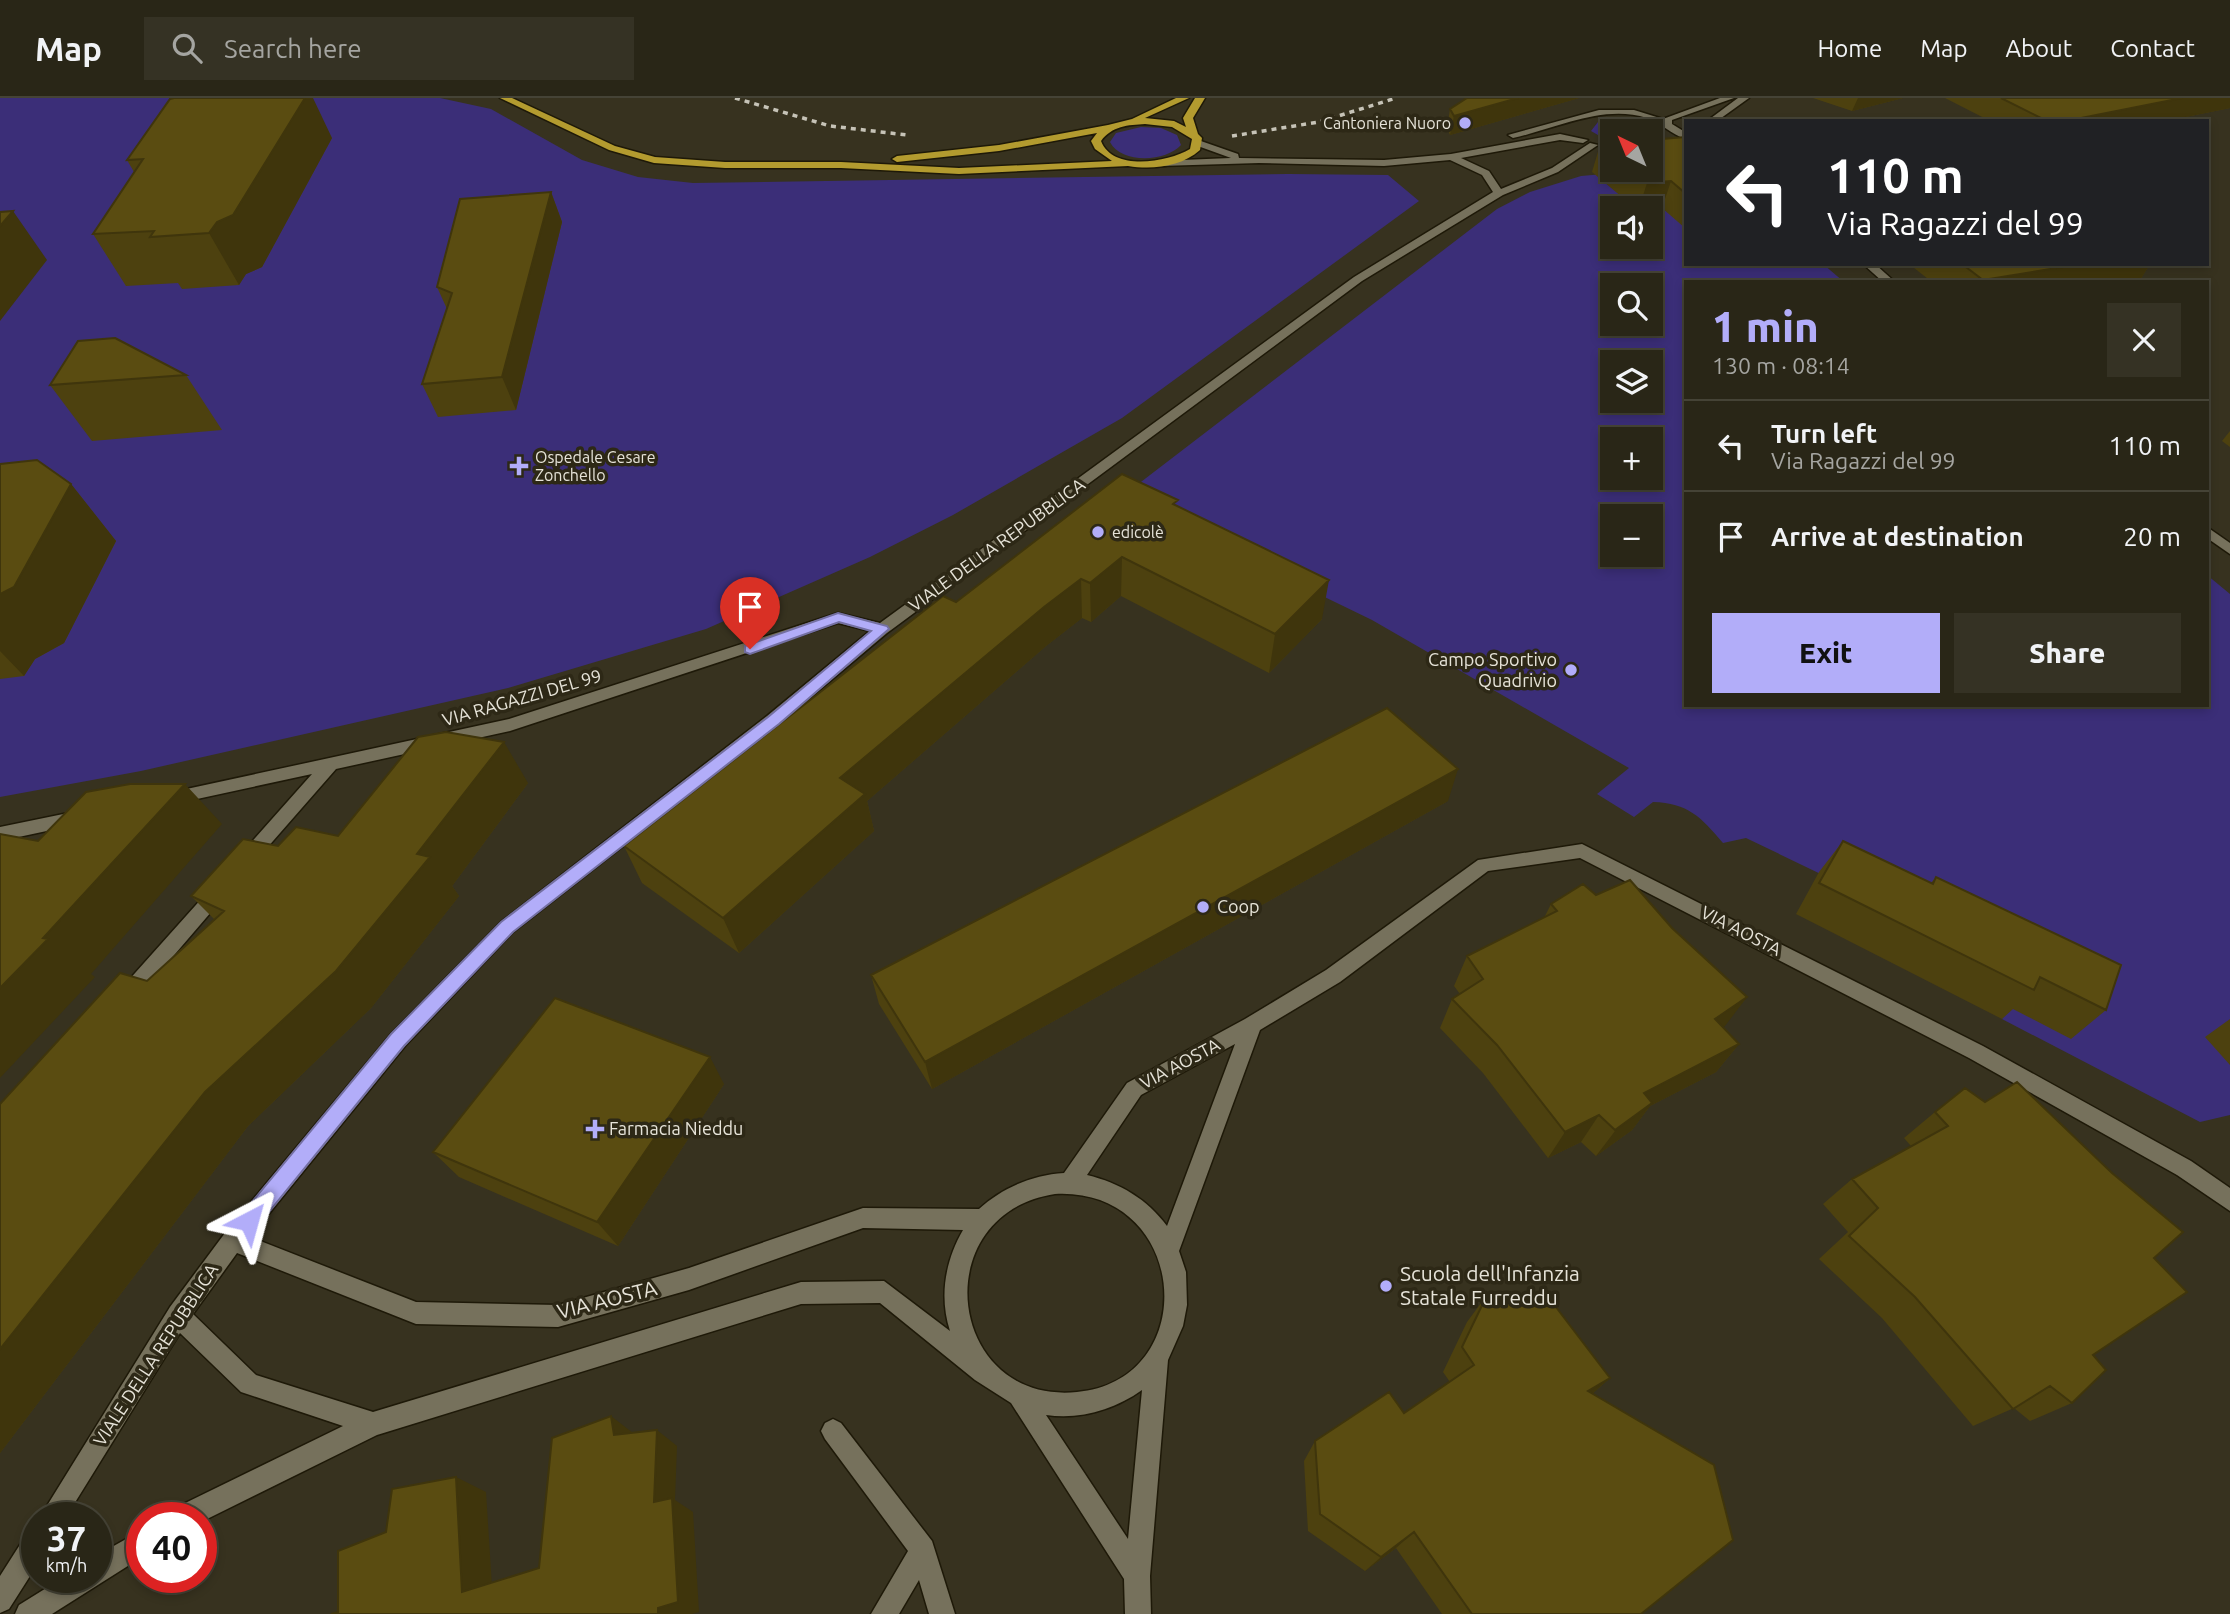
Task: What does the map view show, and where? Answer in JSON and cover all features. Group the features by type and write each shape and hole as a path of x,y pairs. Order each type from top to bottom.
{"main road":[{"path":"505,98 611,148 654,160 725,165 841,165 959,171 1160,163 1187,156 1195,139 1188,118 1200,98"},
{"path":"519,98 533,109"},
{"path":"841,165 999,148 1112,127 1130,122 1179,98"},
{"path":"1130,122 1174,124 1195,139"},
{"path":"1112,127 1099,136 1098,147 1110,157 1132,163"}],"street":[{"path":"1669,124 1729,98"},
{"path":"1714,119 1744,98"},
{"path":"1593,145 1571,128 1578,118 1598,104"},
{"path":"1331,161 1430,149 1522,133 1601,111 1625,111 1649,116 1669,124 1684,135"},
{"path":"1669,124 1673,142"},
{"path":"1160,163 1259,160 1384,163 1451,157 1560,137 1593,145"},
{"path":"1195,139 1221,153 1259,160"},
{"name":"VIALE DELLA REPUBBLICA","path":"61,1502 178,1315 233,1241 398,1040 507,927 774,720 882,629 1358,279 1499,193 1555,170 1593,145"},
{"path":"1451,157 1486,173 1499,193"},
{"path":"1871,266 1888,280"},
{"path":"2209,533 2230,550"},
{"name":"VIA RAGAZZI DEL 99","path":"158,801 510,725 838,618 882,629"},
{"path":"110,1015 329,766"},
{"path":"0,834 92,815"},
{"name":"VIA AOSTA","path":"1070,1182 1134,1088 1252,1025 1380,943 1484,864 1582,851 1976,1052 2184,1168 2230,1201"},
{"name":"VIA AOSTA","path":"1169,1249 1252,1025"},
{"path":"983,1372 964,1343 956,1311 956,1279 963,1258 984,1220 1009,1199 1039,1186 1070,1182 1102,1187 1129,1200 1153,1222 1169,1249 1177,1284 1173,1321 1157,1355 1131,1383 1097,1400 1058,1405 1021,1398"},
{"name":"VIA AOSTA","path":"233,1241 416,1313 558,1316 689,1279 863,1217 984,1220"},
{"path":"214,1502 373,1424 801,1293 884,1292 983,1372 1021,1398 1137,1576"},
{"path":"178,1315 249,1384 373,1424"},
{"path":"1138,1614 1137,1576 1157,1355"},
{"path":"833,1431 923,1550 942,1614"},
{"path":"884,1614 923,1550"},
{"path":"0,1600 21,1567"},
{"path":"28,1614 61,1593"}],"shaded area":[{"name":"Ospedale Cesare Zonchello","path":"0,98 440,98 491,109 582,160 638,177 693,183 1288,174 1388,175 1419,201 1122,418 953,515 870,557 706,629 508,688 141,771 0,797"},
{"path":"1600,122 1600,136 1591,131"},
{"path":"1141,127 1161,128 1177,135 1181,145 1165,155 1144,158 1124,154 1110,142 1116,133"},
{"name":"Campo Sportivo Quadrivio","path":"1684,163 1684,266 1825,266 1842,280 1684,280 1684,707 2209,707 2209,577 2230,594 2230,1115 2200,1122 2002,1019 2007,1006 1906,915 1746,838 1723,843 1693,813 1676,805 1653,802 1634,817 1597,794 1629,768 1372,620 1120,498 1497,209 1530,192 1581,176 1600,174 1600,182 1663,182 1663,167"}],"building":[{"path":"305,98 233,215 217,222 209,233 150,237 154,231 93,234 143,159 127,160 170,99"},
{"path":"1467,98 1518,98 1454,116 1450,109"},
{"path":"2001,98 2182,98 2076,119 2043,119"},
{"path":"1684,137 1684,192 1671,181 1663,182 1663,139"},
{"path":"551,192 502,377 422,384 452,293 437,287 460,199"},
{"path":"13,211 0,226 0,212"},
{"path":"1965,266 2069,266 1983,280"},
{"path":"115,338 186,375 50,385 78,341"},
{"path":"37,460 71,484 14,587 0,594 0,464"},
{"path":"1122,474 1178,500 1173,504 1329,580 1275,634 1122,557 1090,583 1081,579 840,778 865,794 723,918 624,846 943,596 956,602"},
{"path":"1387,708 1458,769 925,1062 871,975"},
{"path":"446,732 504,742 417,854 430,857 336,971 205,1092 0,1349 0,1104 120,973 147,981 224,911 191,896 243,839 278,846 296,827 338,836 418,737"},
{"path":"130,784 185,784 43,938 48,939 0,988 0,834 38,841 86,792"},
{"path":"1843,841 1933,884 1936,877 2121,965 2106,1010 2040,977 2034,990 1819,883"},
{"path":"1630,880 1672,928 1747,997 1715,1019 1739,1044 1644,1093 1652,1103 1615,1130 1599,1115 1565,1132 1497,1045 1452,999 1483,979 1467,956 1557,911 1551,904 1583,884 1596,895"},
{"path":"555,998 710,1057 597,1222 433,1152"},
{"path":"2017,1082 2112,1173 2183,1232 2154,1258 2187,1292 2093,1355 2106,1370 2072,1403 2050,1386 2013,1409 1915,1297 1849,1236 1878,1208 1852,1179 1948,1126 1935,1112 1965,1088 1985,1102"},
{"path":"1546,1294 1610,1378 1588,1391 1714,1465 1733,1540 1641,1614 1472,1614 1414,1532 1381,1557 1320,1514 1315,1441 1389,1392 1404,1413 1474,1365 1462,1347 1487,1295"},
{"path":"611,1416 614,1435 657,1430 654,1502 672,1498 678,1602 658,1608 658,1614 331,1614 338,1612 338,1551 386,1532 392,1489 456,1477 462,1592 539,1568 552,1438"}],"railway":[{"path":"735,98 830,126 907,135"},
{"path":"1232,136 1319,122 1396,98"}],"place":[{"name":"Cantoniera Nuoro","path":"1465,123"},
{"name":"Ospedale Cesare Zonchello","path":"519,466"},
{"name":"edicolè","path":"1098,532"},
{"name":"Campo Sportivo Quadrivio","path":"1571,670"},
{"name":"Coop","path":"1203,907"},
{"name":"Farmacia Nieddu","path":"595,1129"},
{"name":"Scuola dell'Infanzia Statale Furreddu","path":"1386,1286"}],"route":[{"path":"249,1221 398,1040 507,927 774,720 882,629 838,618 750,649"}]}
